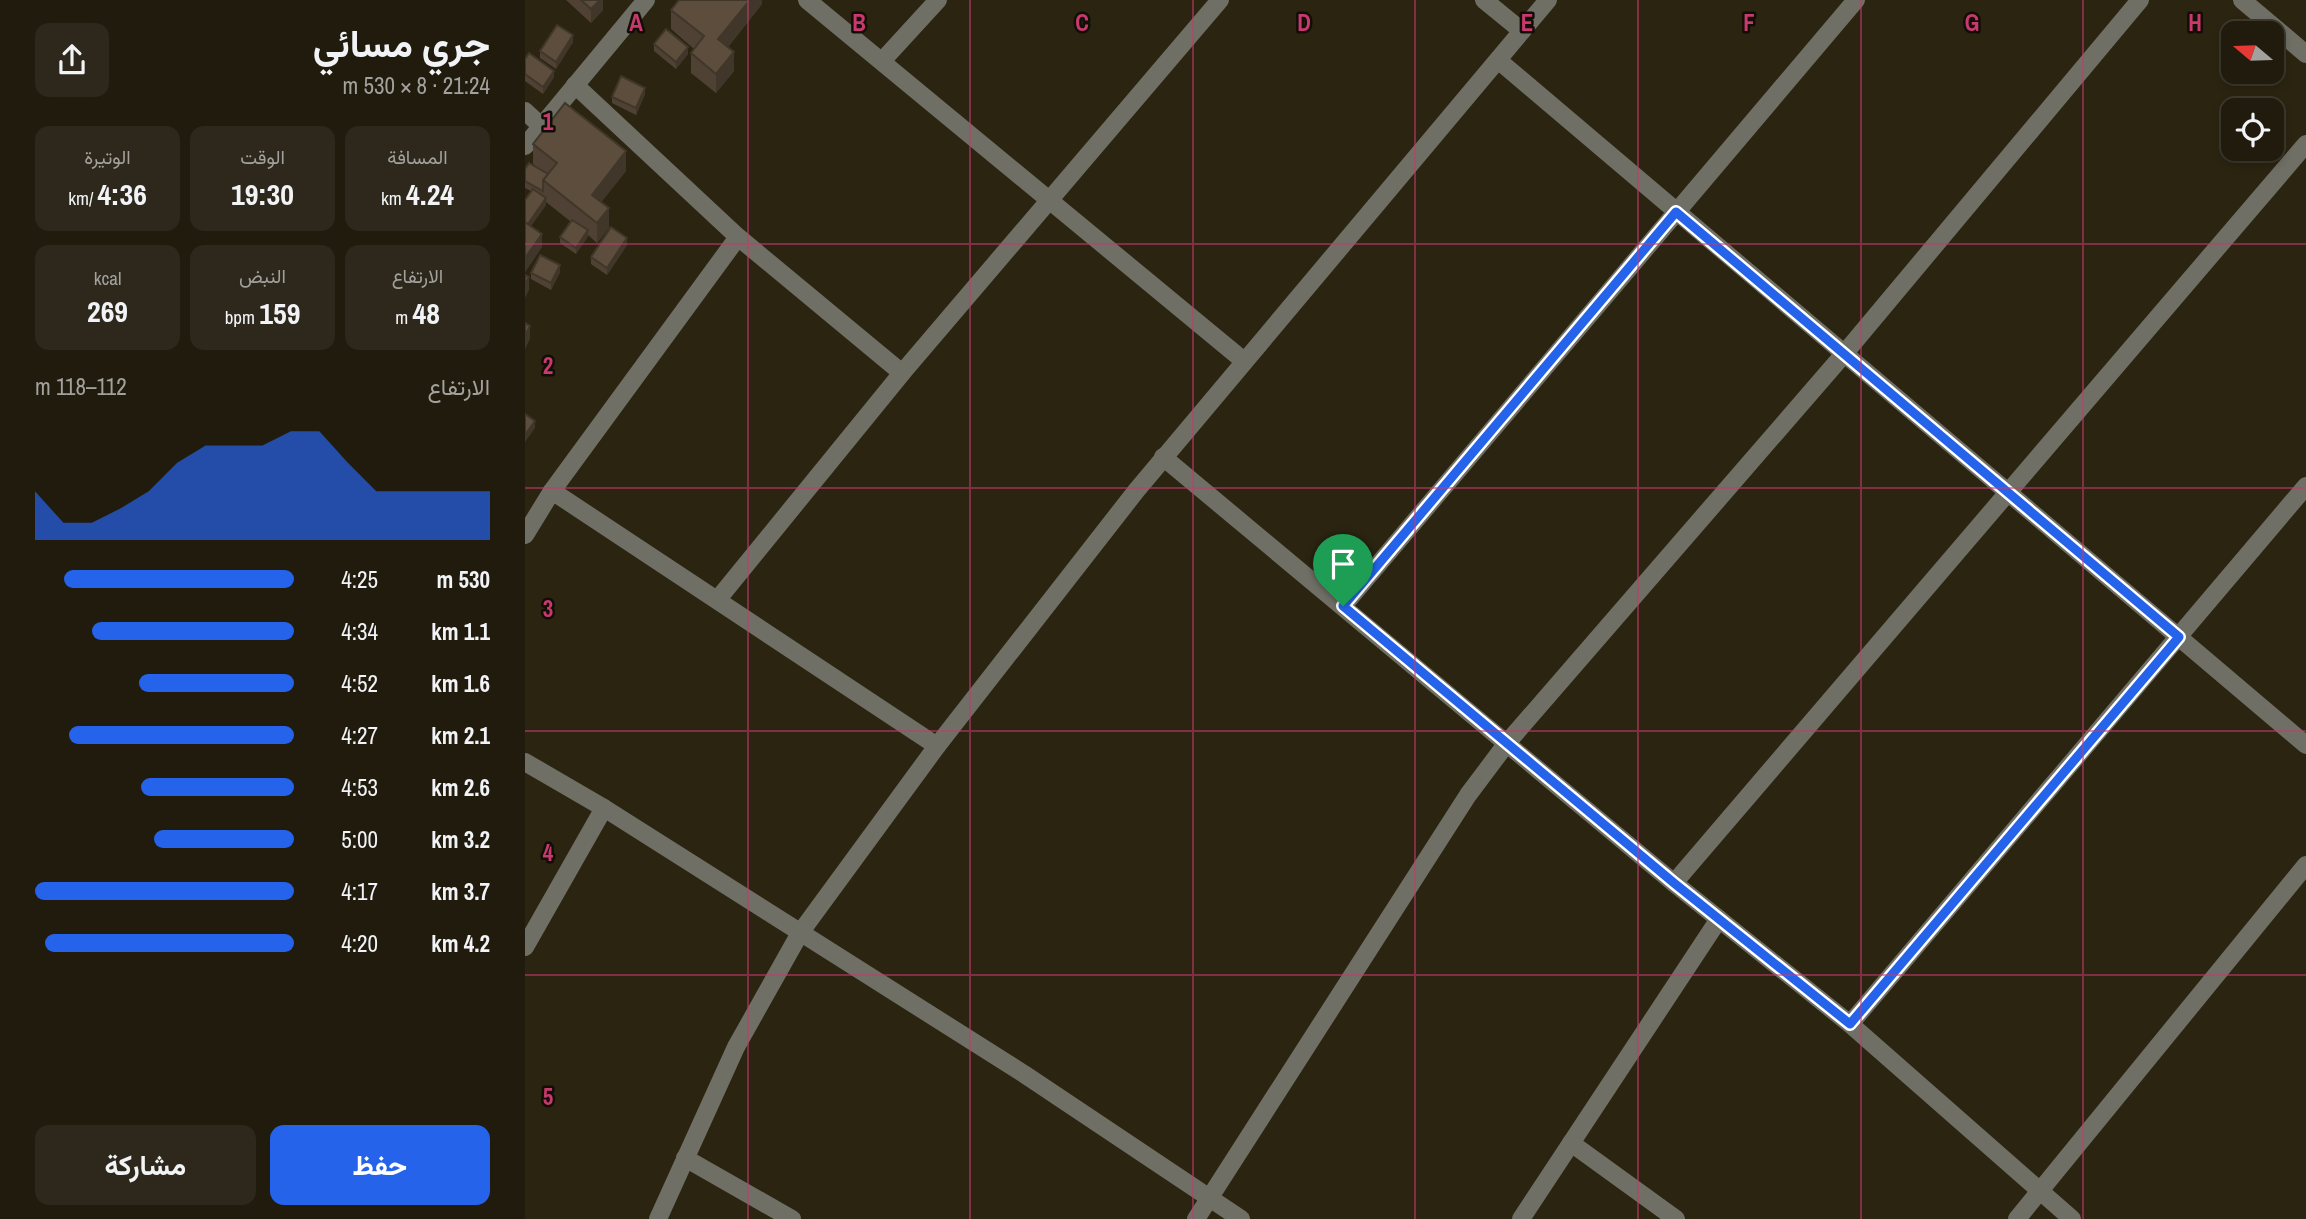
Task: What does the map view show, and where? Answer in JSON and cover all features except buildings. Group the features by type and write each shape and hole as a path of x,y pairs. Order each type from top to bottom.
{"street":[{"path":"525,146 646,0"},
{"path":"807,0 883,60 1244,361"},
{"path":"883,60 938,0"},
{"path":"718,599 902,373 1220,0"},
{"path":"1484,0 1523,30"},
{"path":"658,1219 736,1047 800,933 937,746 1163,457 1548,0"},
{"path":"1343,606 1856,0"},
{"path":"1196,1219 1208,1196 1468,795 1507,743 1844,354 2140,0"},
{"path":"2242,0 2306,54"},
{"path":"1498,60 2306,746"},
{"path":"575,85 738,237 902,373"},
{"path":"525,111 540,125"},
{"path":"1674,883 2306,144"},
{"path":"525,536 552,491 738,237"},
{"path":"1163,457 1674,883 1850,1024 2072,1219"},
{"path":"1850,1024 2306,486"},
{"path":"552,491 937,746"},
{"path":"525,762 604,808 1046,1088 1241,1219"},
{"path":"525,947 604,808"},
{"path":"2017,1219 2306,865"},
{"path":"1521,1219 1719,919"},
{"path":"1571,1143 1676,1219"},
{"path":"685,1158 792,1219"}],"route":[{"path":"1676,212 2179,637 1850,1024 1674,883 1343,606 1676,212"}]}
